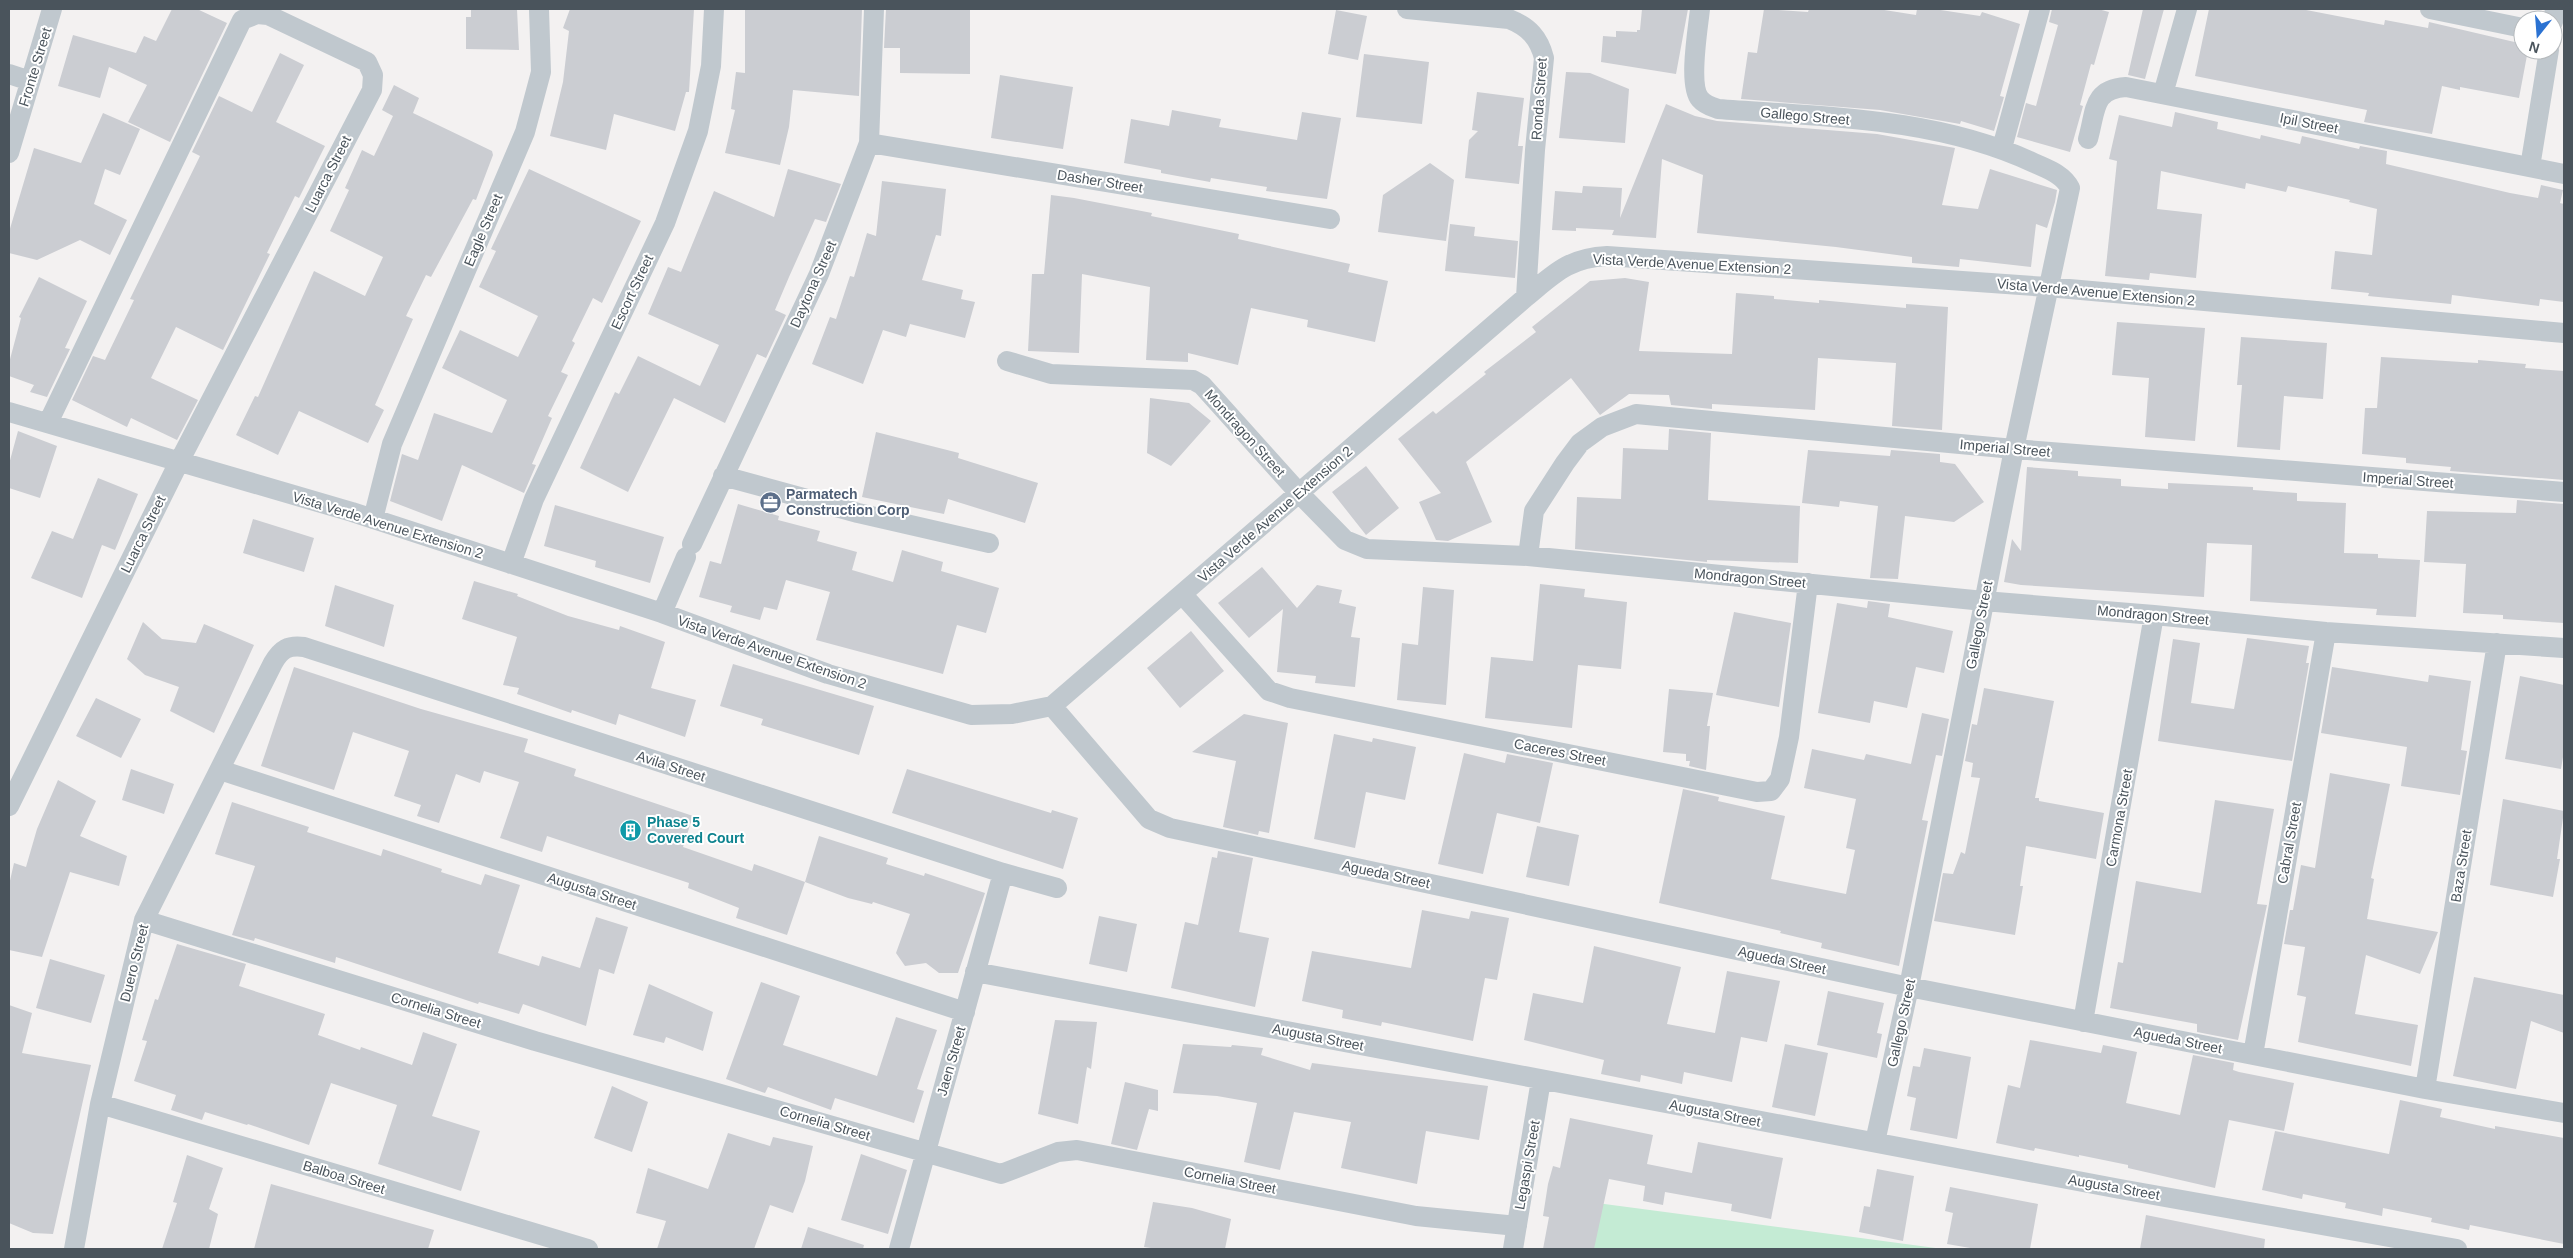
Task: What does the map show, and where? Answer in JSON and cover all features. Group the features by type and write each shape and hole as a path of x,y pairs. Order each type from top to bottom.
{"street":[{"name":"Fronte Street","path":"9,153 52,9"},
{"name":"Eagle Street","path":"373,519 392,444 525,132 541,72 539,9"},
{"name":"Escort Street","path":"511,564 534,499 665,223 698,131 711,66 714,9"},
{"name":"Daytona Street","path":"662,613 688,550 819,274 869,143 874,9"},
{"name":"Ronda Street","path":"1407,9 1509,19 1523,25 1541,45 1544,58 1535,150 1526,297"},
{"name":"Gallego Street","path":"1700,9 1694,82 1696,92 1708,106 1718,109 1902,124 2002,148 2060,176 2070,188 2014,449 1909,987 1875,1142"},
{"path":"2002,148 2040,9"},
{"path":"2163,94 2187,9"},
{"path":"2430,9 2513,26"},
{"name":"Luarca Street","path":"9,806 179,462 372,90 373,75 367,62 268,15 258,14 242,20 48,423"},
{"path":"2530,167 2547,60"},
{"path":"9,74 30,81"},
{"name":"Ipil Street","path":"2088,139 2101,95 2108,89 2126,87 2564,174"},
{"name":"Dasher Street","path":"869,143 1330,219"},
{"name":"Vista Verde Avenue Extension 2","path":"9,412 373,519 662,613 828,674 971,715 1012,714 1052,706 1563,266 1588,257 1607,256 2048,287 2564,333"},
{"name":"Mondragon Street","path":"1007,361 1051,374 1193,380 1202,385 1299,493 1345,540 1367,549 1528,556 1984,601 2326,632 2564,648"},
{"name":"Imperial Street","path":"1528,556 1534,511 1580,443 1602,427 1636,414 2014,449 2564,492"},
{"path":"723,476 858,513 989,543"},
{"name":"Caceres Street","path":"1182,594 1270,691 1290,698 1757,792 1770,791 1780,779 1789,737 1808,583"},
{"name":"Carmona Street","path":"2083,1022 2154,615"},
{"name":"Cabral Street","path":"2253,1055 2326,632"},
{"name":"Baza Street","path":"2425,1089 2497,643"},
{"name":"Duero Street","path":"74,1249 100,1104 144,920 273,663 278,654 286,647"},
{"name":"Avila Street","path":"286,647 304,647 1003,873 1057,888"},
{"name":"Agueda Street","path":"1052,706 1149,819 1170,828 1909,987 2425,1089 2564,1113"},
{"name":"Augusta Street","path":"220,770 965,1012"},
{"name":"Jaen Street","path":"899,1249 1003,873"},
{"name":"Cornelia Street","path":"144,920 535,1041 1001,1174 1058,1152 1077,1150 1416,1216 1517,1226"},
{"name":"Augusta Street","path":"975,972 1541,1080 2457,1249"},
{"name":"Legaspi Street","path":"1513,1249 1541,1080"},
{"name":"Balboa Street","path":"100,1104 588,1249"}],"green space":[{"path":"1597,1203 1943,1249 1588,1249"}],"building":[{"path":"172,9 197,9 227,23 170,142 128,122 147,85 109,67 100,98 58,86 73,35 136,53 144,36 156,41"},
{"path":"471,9 517,9 519,50 466,49 466,17 471,17"},
{"path":"570,9 694,9 689,92 686,92 675,131 614,114 606,150 550,136 563,82 569,31 563,28"},
{"path":"745,9 862,9 859,96 793,90 789,127 780,165 725,153 735,110 731,109 736,72 745,73"},
{"path":"886,9 970,9 970,74 900,73 900,48 884,48"},
{"path":"1642,9 1688,9 1676,74 1601,62 1603,36 1616,37 1616,31 1637,32 1637,30 1640,30"},
{"path":"1764,9 1808,12 1809,9 1878,9 1916,15 1917,9 1934,9 1980,16 1982,12 2020,24 2000,96 2004,97 1994,131 1961,121 1960,124 1880,110 1741,99 1748,52 1757,53"},
{"path":"2052,9 2098,9 2109,12 2094,65 2091,64 2080,105 2083,106 2070,152 2017,137 2026,103 2036,106 2058,25 2049,22"},
{"path":"2143,9 2164,9 2145,79 2128,75"},
{"path":"2209,9 2301,9 2384,25 2385,20 2428,28 2429,22 2513,42 2513,60 2526,60 2519,98 2460,87 2460,90 2442,86 2432,134 2364,122 2367,110 2195,76"},
{"path":"1336,10 1367,16 1358,60 1328,54"},
{"path":"280,53 304,65 276,122 325,146 299,198 295,196 267,253 270,254 223,350 176,327 151,378 198,400 177,440 131,418 127,427 72,400 93,356 105,360 134,300 130,299 200,156 192,152 219,96 252,112"},
{"path":"1364,54 1429,62 1422,124 1356,117"},
{"path":"1566,72 1590,73 1629,89 1625,143 1559,138"},
{"path":"1000,75 1073,87 1063,149 991,138"},
{"path":"394,85 419,98 413,113 492,151 493,155 476,200 473,199 431,277 426,275 406,316 413,319 375,405 384,410 368,443 299,411 278,455 236,435 255,396 258,397 314,271 365,296 383,257 330,231 349,190 345,188 362,150 374,156 393,116 382,110"},
{"path":"1477,92 1524,98 1518,146 1523,146 1519,184 1465,178 1469,140 1478,131 1472,130"},
{"path":"1666,104 1695,116 1717,121 1877,134 1955,148 1942,205 1978,209 1990,169 2057,190 2055,202 2047,228 2036,224 2031,267 1960,259 1959,267 1912,263 1912,257 1836,247 1697,233 1703,175 1662,159 1656,238 1612,235 1614,230 1576,228 1576,231 1552,230 1555,191 1582,193 1583,186 1622,188 1620,218"},
{"path":"1172,110 1221,119 1219,127 1297,140 1302,112 1341,118 1327,199 1266,191 1267,187 1211,178 1210,182 1161,173 1161,170 1124,163 1131,119 1169,126"},
{"path":"2175,112 2218,122 2217,129 2260,139 2261,135 2300,144 2302,136 2359,149 2360,146 2387,151 2386,164 2510,193 2538,198 2541,185 2563,190 2560,203 2564,204 2564,302 2540,299 2539,306 2452,295 2451,304 2368,296 2369,293 2331,289 2335,251 2372,255 2377,209 2349,202 2350,200 2288,186 2286,192 2246,183 2245,189 2161,171 2157,209 2202,214 2196,278 2150,273 2149,280 2105,276 2117,161 2109,159 2119,115 2172,127"},
{"path":"103,113 140,129 120,175 105,169 94,204 127,220 110,255 80,240 37,260 9,253 9,232 34,148 81,163"},
{"path":"1430,163 1454,180 1446,241 1378,232 1383,195"},
{"path":"529,169 641,221 602,303 593,298 572,341 575,343 561,372 568,375 548,416 552,418 532,464 536,465 524,493 462,465 442,521 390,501 402,454 418,460 434,413 492,433 507,400 442,368 460,330 518,357 538,316 479,287 496,251 491,249"},
{"path":"788,169 841,184 826,222 815,219 789,277 775,310 786,315 766,358 757,354 725,423 674,398 628,492 580,468 615,392 619,394 638,356 700,386 719,345 648,314 668,267 681,272 714,191 774,217"},
{"path":"882,181 946,189 941,236 936,235 922,280 963,290 961,299 975,302 965,338 910,324 906,337 883,330 863,384 812,364 830,317 836,319 850,276 854,277 867,233 876,236"},
{"path":"1051,195 1152,213 1151,216 1239,234 1238,239 1350,264 1348,272 1388,281 1375,342 1307,327 1308,320 1251,308 1238,365 1188,353 1188,362 1146,360 1150,287 1082,274 1079,353 1028,351 1032,274 1044,274"},
{"path":"1450,224 1475,227 1474,236 1518,241 1515,278 1445,271"},
{"path":"39,277 87,301 65,348 70,349 47,397 30,392 34,385 9,376 9,363 21,318 19,317"},
{"path":"1625,278 1649,282 1639,351 1732,354 1736,293 1774,296 1774,299 1819,303 1819,300 1906,308 1906,304 1948,307 1942,430 1892,426 1896,363 1818,358 1815,410 1712,404 1712,409 1671,405 1669,395 1629,394 1600,415 1571,378 1466,462 1492,522 1448,541 1436,540 1419,502 1441,493 1398,439 1433,411 1436,414 1486,374 1484,372 1536,332 1532,327 1590,281"},
{"path":"2117,322 2205,328 2195,441 2145,437 2149,378 2112,375"},
{"path":"2241,337 2327,343 2323,399 2284,396 2280,450 2237,447 2242,385 2237,385"},
{"path":"2381,357 2478,363 2478,360 2526,364 2525,368 2564,371 2564,480 2450,471 2451,467 2406,463 2406,458 2362,454 2365,408 2377,408"},
{"path":"1150,398 1189,403 1211,421 1171,466 1147,453"},
{"path":"1669,429 1711,433 1708,500 1800,506 1798,563 1707,560 1707,562 1575,549 1577,497 1621,499 1623,448 1668,450"},
{"path":"18,431 57,446 40,498 9,488 9,464"},
{"path":"876,432 959,453 958,458 1038,483 1025,523 948,499 944,514 862,497"},
{"path":"1808,450 1890,456 1891,450 1940,454 1940,462 1955,464 1984,502 1954,522 1905,516 1898,579 1870,578 1878,506 1840,501 1839,507 1802,503"},
{"path":"1366,466 1399,508 1366,535 1332,492"},
{"path":"2027,467 2078,471 2078,476 2121,479 2121,486 2168,489 2168,483 2253,487 2253,490 2297,493 2297,501 2346,503 2344,553 2378,554 2378,558 2420,560 2416,617 2376,615 2377,609 2250,601 2252,545 2207,543 2204,597 2021,585 2004,582 2012,539 2021,551"},
{"path":"98,478 138,494 115,550 102,545 82,598 31,578 52,531 73,539"},
{"path":"2517,500 2564,504 2564,623 2503,619 2503,615 2463,613 2466,564 2424,562 2427,511 2516,513"},
{"path":"738,504 779,516 778,520 820,531 817,541 857,552 852,570 893,582 902,550 943,562 941,571 999,588 986,633 957,625 943,674 816,640 830,592 786,580 777,610 764,607 760,620 730,612 732,606 699,597 710,561 721,564"},
{"path":"555,505 664,537 650,583 595,567 596,561 544,546"},
{"path":"253,519 314,538 304,572 243,553"},
{"path":"1262,567 1297,608 1317,585 1342,590 1339,603 1356,607 1351,637 1360,638 1355,687 1315,683 1316,676 1277,672 1283,609 1249,638 1218,603"},
{"path":"474,581 518,594 517,596 568,616 619,630 620,626 665,642 651,688 696,700 685,737 619,714 616,725 572,710 571,713 517,694 519,688 503,685 517,637 462,619"},
{"path":"1540,584 1585,589 1584,597 1627,602 1621,669 1578,665 1572,728 1485,718 1491,657 1533,661"},
{"path":"335,585 394,605 384,647 325,626"},
{"path":"1423,587 1454,590 1446,705 1397,700 1402,643 1418,645"},
{"path":"1868,601 1890,604 1888,617 1953,631 1944,673 1916,667 1907,708 1874,701 1870,723 1818,713 1837,603 1867,608"},
{"path":"1734,612 1791,623 1779,707 1716,695"},
{"path":"143,622 162,639 196,643 204,624 254,645 214,733 170,711 179,687 145,675 127,659"},
{"path":"1191,631 1224,671 1180,708 1147,668"},
{"path":"2247,638 2309,646 2306,663 2309,663 2292,761 2158,741 2173,639 2200,643 2191,703 2234,709"},
{"path":"733,664 874,706 859,755 761,725 763,719 720,706"},
{"path":"294,667 421,709 528,739 524,752 576,769 574,776 693,816 683,847 752,871 754,864 805,882 787,935 736,918 739,908 688,888 689,883 547,836 542,852 500,838 519,782 484,771 480,783 456,774 439,823 417,816 421,805 394,796 409,751 353,732 334,790 261,766"},
{"path":"2332,667 2428,682 2429,675 2471,681 2461,750 2467,751 2460,795 2401,786 2407,747 2321,733"},
{"path":"2520,676 2564,685 2564,751 2561,769 2505,759"},
{"path":"1984,688 2054,701 2035,798 2039,798 2039,801 2104,813 2096,859 2026,846 2020,886 2023,886 2015,935 1934,921 1943,873 1953,874 1961,852 1965,854 1980,778 1971,777 1973,763 1965,761 1972,724 1977,725"},
{"path":"1669,689 1713,693 1707,726 1710,726 1706,770 1689,766 1690,761 1686,761 1686,754 1663,752"},
{"path":"96,698 141,719 121,758 76,736"},
{"path":"1922,713 1949,719 1942,756 1936,755 1922,820 1928,821 1899,966 1821,948 1822,943 1780,933 1781,931 1659,903 1683,789 1719,797 1718,801 1785,816 1771,879 1846,894 1855,850 1846,848 1856,799 1804,788 1812,749 1864,760 1866,754 1911,764"},
{"path":"1244,714 1288,723 1269,833 1259,831 1258,835 1223,827 1236,761 1192,752"},
{"path":"1334,734 1372,742 1373,738 1416,747 1405,800 1366,792 1355,848 1314,839"},
{"path":"1464,753 1505,763 1507,754 1553,763 1540,823 1497,813 1483,874 1438,864"},
{"path":"131,769 174,784 164,814 122,800"},
{"path":"907,769 1051,813 1052,810 1078,818 1063,869 892,813"},
{"path":"2330,773 2390,784 2371,878 2374,879 2367,919 2438,932 2420,974 2366,955 2355,1014 2418,1025 2411,1066 2298,1042 2306,997 2297,995 2305,947 2284,944 2290,910 2293,910 2301,865 2315,868"},
{"path":"58,780 96,801 80,836 127,856 119,886 70,872 42,957 9,950 9,885 14,863 26,867 37,829"},
{"path":"2503,799 2564,811 2557,859 2560,859 2553,897 2490,885"},
{"path":"2215,800 2274,809 2257,904 2267,905 2238,1040 2197,1032 2197,1024 2110,1008 2118,962 2123,963 2136,881 2201,893"},
{"path":"232,802 309,827 307,832 381,856 383,849 442,869 441,872 481,885 485,874 520,885 498,953 539,966 542,956 580,968 596,917 628,927 614,974 599,969 586,1026 523,1004 519,1014 479,1002 478,1004 336,957 335,963 255,938 254,941 232,935 255,866 215,854"},
{"path":"1537,826 1579,835 1569,886 1526,877"},
{"path":"819,836 888,858 886,864 924,876 925,873 985,893 958,973 939,973 926,963 905,966 896,953 910,914 873,902 872,904 848,898 805,882"},
{"path":"1218,851 1253,858 1239,932 1269,938 1255,1007 1171,988 1185,922 1198,925 1212,857 1217,858"},
{"path":"1422,910 1469,919 1471,911 1509,918 1497,980 1485,978 1473,1041 1382,1022 1381,1026 1342,1018 1343,1010 1302,1001 1312,951 1411,968"},
{"path":"1099,916 1137,924 1127,972 1089,964"},
{"path":"177,944 246,964 239,986 325,1014 318,1035 360,1050 361,1047 412,1065 423,1032 457,1044 432,1116 480,1131 461,1191 378,1164 397,1105 331,1083 309,1145 248,1124 205,1112 202,1120 171,1110 176,1095 134,1081 147,1041 142,1040 155,999 158,1000"},
{"path":"1594,946 1681,967 1667,1024 1715,1033 1727,971 1780,981 1767,1042 1741,1037 1732,1082 1684,1072 1682,1084 1641,1075 1640,1082 1601,1074 1604,1060 1524,1040 1533,993 1583,1003"},
{"path":"50,959 105,975 91,1023 36,1008"},
{"path":"2474,977 2564,995 2564,1033 2531,1021 2516,1089 2453,1076"},
{"path":"761,982 800,996 783,1045 877,1076 896,1017 937,1030 917,1089 924,1091 914,1123 835,1098 831,1110 768,1087 765,1093 726,1079"},
{"path":"649,984 713,1012 703,1051 666,1037 664,1043 633,1035"},
{"path":"1828,991 1884,1003 1877,1033 1882,1034 1877,1058 1817,1045"},
{"path":"9,1005 32,1013 22,1053 91,1065 53,1234 33,1233 9,1223"},
{"path":"1055,1020 1097,1022 1091,1069 1087,1067 1078,1124 1038,1114"},
{"path":"2030,1040 2101,1053 2103,1045 2137,1052 2126,1103 2180,1115 2193,1055 2234,1063 2233,1070 2239,1072 2294,1083 2284,1131 2229,1120 2215,1188 2128,1168 2128,1165 2079,1155 2079,1157 2035,1148 2034,1151 1996,1143 2008,1085 2020,1088"},
{"path":"1183,1044 1263,1048 1261,1055 1310,1070 1312,1063 1488,1086 1479,1140 1426,1131 1417,1184 1341,1168 1351,1122 1294,1112 1280,1170 1244,1162 1257,1103 1217,1096 1173,1093"},
{"path":"1785,1044 1828,1053 1815,1116 1772,1107"},
{"path":"1924,1048 1971,1057 1957,1139 1910,1130 1916,1098 1907,1096 1913,1066 1920,1067"},
{"path":"1125,1082 1158,1090 1158,1111 1149,1109 1137,1150 1111,1144"},
{"path":"612,1086 648,1102 632,1152 594,1138"},
{"path":"2400,1100 2442,1109 2440,1117 2495,1129 2495,1126 2564,1138 2564,1244 2470,1225 2469,1230 2431,1222 2432,1218 2383,1208 2382,1216 2345,1208 2346,1203 2303,1194 2302,1199 2262,1190 2275,1131 2389,1154"},
{"path":"1570,1118 1653,1135 1647,1164 1692,1173 1698,1142 1783,1158 1771,1219 1731,1211 1732,1204 1665,1192 1663,1205 1643,1201 1645,1186 1609,1179 1594,1249 1543,1249 1549,1217 1543,1216 1548,1184 1553,1166 1560,1168"},
{"path":"728,1133 770,1146 773,1137 813,1146 805,1181 793,1213 770,1205 754,1249 657,1249 666,1221 636,1213 648,1168 708,1189"},
{"path":"861,1154 907,1170 888,1234 841,1220"},
{"path":"187,1155 223,1168 209,1209 218,1214 209,1249 162,1249 177,1203 173,1202"},
{"path":"1877,1169 1914,1176 1903,1241 1859,1232 1864,1206 1870,1207"},
{"path":"271,1184 434,1230 428,1249 254,1249"},
{"path":"1950,1187 2038,1204 2030,1249 1976,1249 1947,1244 1953,1213 1945,1211"},
{"path":"1153,1202 1192,1208 1231,1219 1225,1249 1158,1249 1144,1247"},
{"path":"2146,1215 2265,1239 2264,1249 2140,1249"},
{"path":"808,1227 864,1245 863,1249 801,1249"}],"place":[{"name":"Parmatech Construction Corp","path":"770,502"},
{"name":"Phase 5 Covered Court","path":"631,830"}]}
